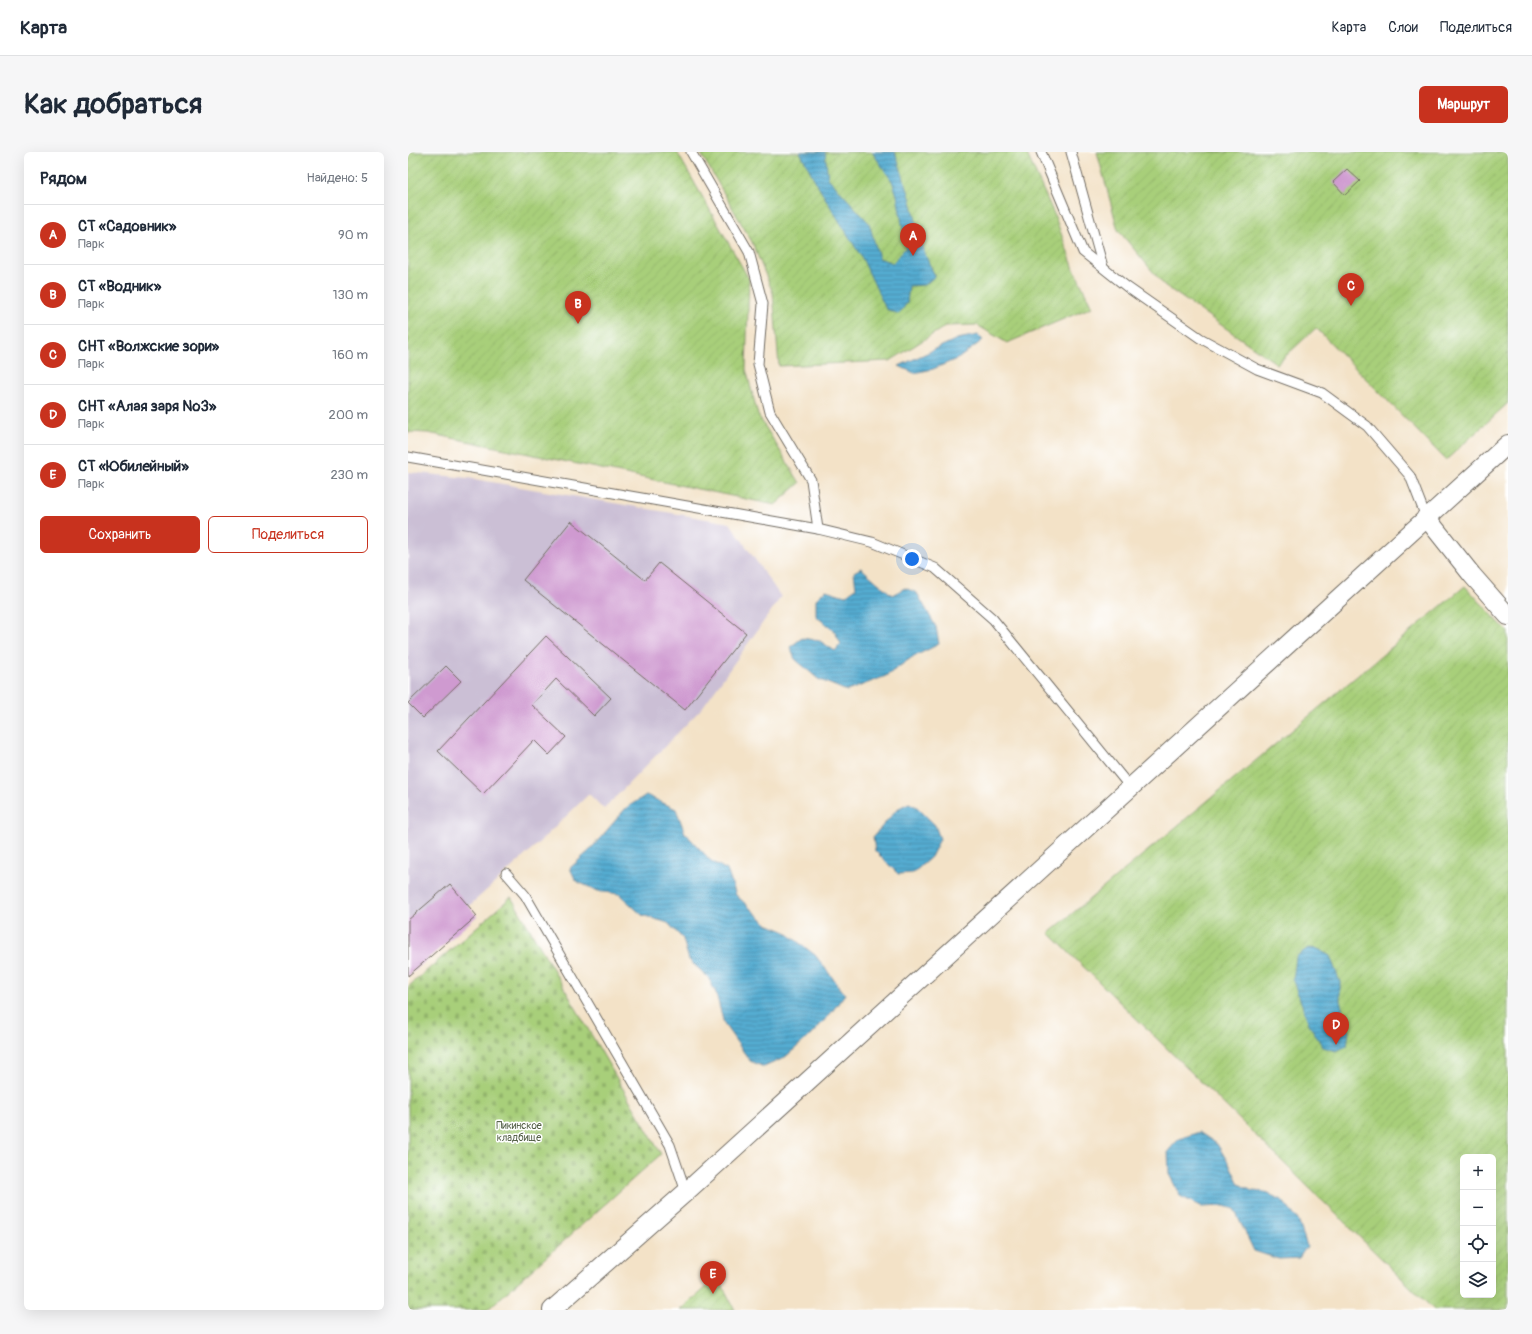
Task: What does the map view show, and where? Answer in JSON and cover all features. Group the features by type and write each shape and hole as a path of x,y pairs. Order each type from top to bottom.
{"street":[{"path":"552,1310 686,1192 1508,444"},
{"path":"1426,517 1472,575 1508,616"}],"lane":[{"path":"691,152 749,252 763,304 758,364 770,412 811,480 818,529"},
{"path":"1041,152 1083,252 1127,287 1200,338 1257,369 1322,393 1367,426 1410,476 1426,517"},
{"path":"1071,152 1103,267"},
{"path":"408,457 818,529 872,542 935,568 993,619 1130,787"},
{"path":"506,872 524,894 670,1145 686,1192"}],"shaded area":[{"path":"408,472 468,478 730,523 781,597 702,708 604,809 589,794 529,852 469,906 477,916 408,976"}],"green space":[{"path":"408,152 677,152 749,279 746,369 758,415 800,483 775,505 428,433 408,432"},
{"path":"700,152 1026,152 1054,214 1074,269 1092,307 1007,343 977,325 946,326 890,361 779,366 773,293 752,242"},
{"path":"1097,152 1508,152 1508,403 1446,460 1316,328 1277,364 1164,285 1118,230"},
{"path":"1465,586 1508,632 1508,1310 1434,1310 1049,933"},
{"name":"Пикинское кладбище","path":"511,897 661,1154 487,1310 408,1310 408,987"},
{"path":"718,1277 735,1310 681,1310"}],"water":[{"path":"800,152 825,152 828,178 869,223 879,258 893,263 906,247 897,195 892,181 872,152 895,152 910,197 924,252 935,276 925,285 909,286 907,303 899,314 886,309 862,258 819,188"},
{"path":"978,335 983,340 959,358 933,369 914,373 899,366 957,339"},
{"path":"861,568 892,595 905,588 917,593 936,627 939,644 911,658 886,676 847,691 818,679 795,659 790,647 802,638 820,641 835,651 841,644 835,632 816,616 816,599 826,590 845,596 856,588 854,572"},
{"path":"646,795 676,809 685,833 711,861 727,870 736,895 767,924 784,931 815,955 845,994 831,1013 811,1035 784,1058 764,1067 750,1061 724,1024 716,993 708,977 689,960 683,939 668,923 642,915 619,894 598,891 576,881 570,868 589,851 626,808"},
{"path":"909,803 917,807 935,825 940,839 931,857 913,873 898,874 875,851 873,837 897,809"},
{"path":"1308,948 1318,949 1330,956 1340,982 1340,1001 1349,1032 1347,1046 1336,1051 1323,1047 1310,1026 1293,981 1296,957"},
{"path":"1199,1132 1217,1144 1239,1184 1252,1191 1264,1192 1282,1200 1298,1220 1307,1246 1299,1258 1279,1259 1254,1251 1234,1209 1224,1206 1202,1207 1180,1196 1169,1174 1168,1151 1179,1139"}],"building":[{"path":"1347,169 1360,181 1345,195 1333,182"},
{"path":"571,521 645,580 659,563 746,633 685,710 523,580"},
{"path":"546,636 611,698 594,716 556,679 532,705 566,737 549,755 534,740 483,794 438,751"},
{"path":"446,666 461,681 423,718 408,703"},
{"path":"450,884 477,916 408,976 408,920"}],"place":[{"name":"СТ «Садовник»","path":"913,256"},
{"name":"СНТ «Волжские зори»","path":"1351,306"},
{"name":"СТ «Водник»","path":"578,324"},
{"name":"СНТ «Алая заря №3»","path":"1336,1045"},
{"name":"СТ «Юбилейный»","path":"713,1294"}]}
